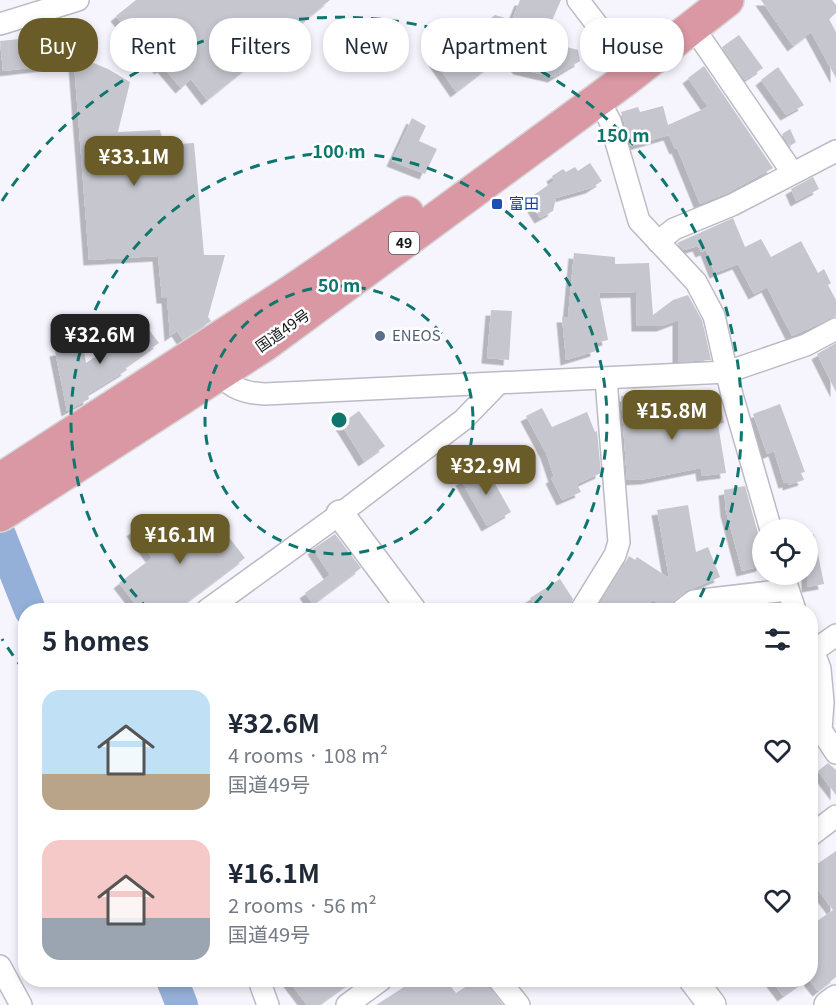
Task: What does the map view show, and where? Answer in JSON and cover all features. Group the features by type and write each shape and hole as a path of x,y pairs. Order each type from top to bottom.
{"highway":[{"name":"国道49号","path":"0,480 63,438 210,362 264,345 598,99 692,14 727,0"},
{"name":"国道49号","path":"0,515 70,470 379,233 599,72"}],"street":[{"path":"0,24 78,0"},
{"path":"578,0 592,18"},
{"path":"692,14 704,43 792,172"},
{"path":"598,99 610,121 639,221 696,282 714,316 727,372 768,519"},
{"path":"658,242 674,229 732,205 836,151"},
{"path":"210,362 238,391 258,394 497,385 727,372 806,345 836,329"},
{"path":"585,603 615,555 619,542 606,379"},
{"path":"221,603 463,420 497,385"},
{"path":"340,514 407,603"},
{"path":"691,603 771,585"},
{"path":"786,585 792,603"},
{"path":"818,643 836,635"},
{"path":"818,677 823,702 821,730 836,753"},
{"path":"818,830 836,816"},
{"path":"0,966 21,1005"},
{"path":"262,987 268,1005"},
{"path":"346,1005 371,987"},
{"path":"506,987 519,1005"},
{"path":"698,987 712,1005"},
{"path":"828,1005 836,999"}],"building":[{"path":"136,0 330,0 308,18 209,18 209,72 241,72 207,100 191,79 181,88 167,72 197,72 197,18 118,18 116,16"},
{"path":"520,0 561,0 553,18 513,18"},
{"path":"761,0 832,0 836,5 836,13 829,19 836,32 836,78 811,32 793,46"},
{"path":"739,35 763,68 745,80 722,47"},
{"path":"18,39 18,69 3,71 0,41"},
{"path":"568,47 578,50 580,61 568,68"},
{"path":"98,65 130,82 118,132 160,130 164,145 194,143 204,255 225,255 208,317 211,321 183,340 177,331 170,336 167,298 162,298 158,256 89,260 75,72 98,72"},
{"path":"704,66 773,168 727,193 700,204 677,148 675,149 669,135 631,146 621,112 638,107 640,112 663,106 668,125 708,107 688,78"},
{"path":"778,67 804,105 786,115 761,80"},
{"path":"442,72 482,72 456,92"},
{"path":"532,72 561,72 553,77"},
{"path":"412,118 426,126 419,141 437,149 425,174 392,161"},
{"path":"790,129 796,142 790,146 782,134"},
{"path":"590,163 602,181 591,188 556,198 553,211 540,218 528,199 554,181 552,176 563,169 566,172 575,167 578,171"},
{"path":"813,177 819,189 796,201 791,189"},
{"path":"733,218 745,247 761,239 771,257 801,241 818,273 824,269 831,283 828,285 836,300 836,316 792,336 767,287 754,294 738,264 715,273 706,250 701,252 698,246 684,250 677,243"},
{"path":"574,253 615,257 615,264 649,263 653,315 673,300 688,295 702,320 711,360 678,362 678,320 662,326 637,326 636,292 599,293 608,340 595,343 596,351 566,360 562,317 568,317"},
{"path":"491,310 512,311 509,360 487,358"},
{"path":"144,323 159,343 125,367 127,370 88,394 89,399 67,411 55,351 83,346 86,363"},
{"path":"836,343 836,392 817,354"},
{"path":"621,396 635,396 639,417 720,404 724,423 718,424 726,473 702,476 701,468 646,479 627,480"},
{"path":"780,404 805,472 801,473 804,480 788,485 788,482 784,483 774,451 767,454 753,414"},
{"path":"542,408 552,427 587,412 595,432 597,431 601,473 577,484 581,492 562,500 551,478 554,477 546,453 526,416"},
{"path":"359,411 385,446 364,461 341,424"},
{"path":"485,466 511,512 487,526 461,480"},
{"path":"745,486 754,519 752,519 752,568 742,571 726,511 724,490"},
{"path":"688,505 696,552 708,547 720,577 686,591 672,603 658,603 653,600 650,603 600,603 629,556 635,560 637,557 669,578 657,510"},
{"path":"211,514 245,558 185,603 135,603 119,583 152,558 132,531 150,517 170,545"},
{"path":"335,534 361,568 314,603 305,593 330,575 313,549"},
{"path":"818,554 824,584 807,587 807,585 818,585"},
{"path":"560,579 573,599 571,603 533,603 530,598"},
{"path":"828,763 836,770 836,795 818,771"},
{"path":"836,851 836,977 818,991 815,987 818,987 818,920 833,910 818,890 818,863"},
{"path":"293,987 343,987 318,1005 307,1005"},
{"path":"404,987 451,987 456,993 465,987 490,987 503,1005 376,1005"},
{"path":"776,987 795,987 783,996"}],"waterway":[{"path":"0,535 27,603"},
{"path":"175,987 182,1005"}],"place":[{"name":"富田","path":"497,204"},
{"name":"ENEOS","path":"380,336"}]}
